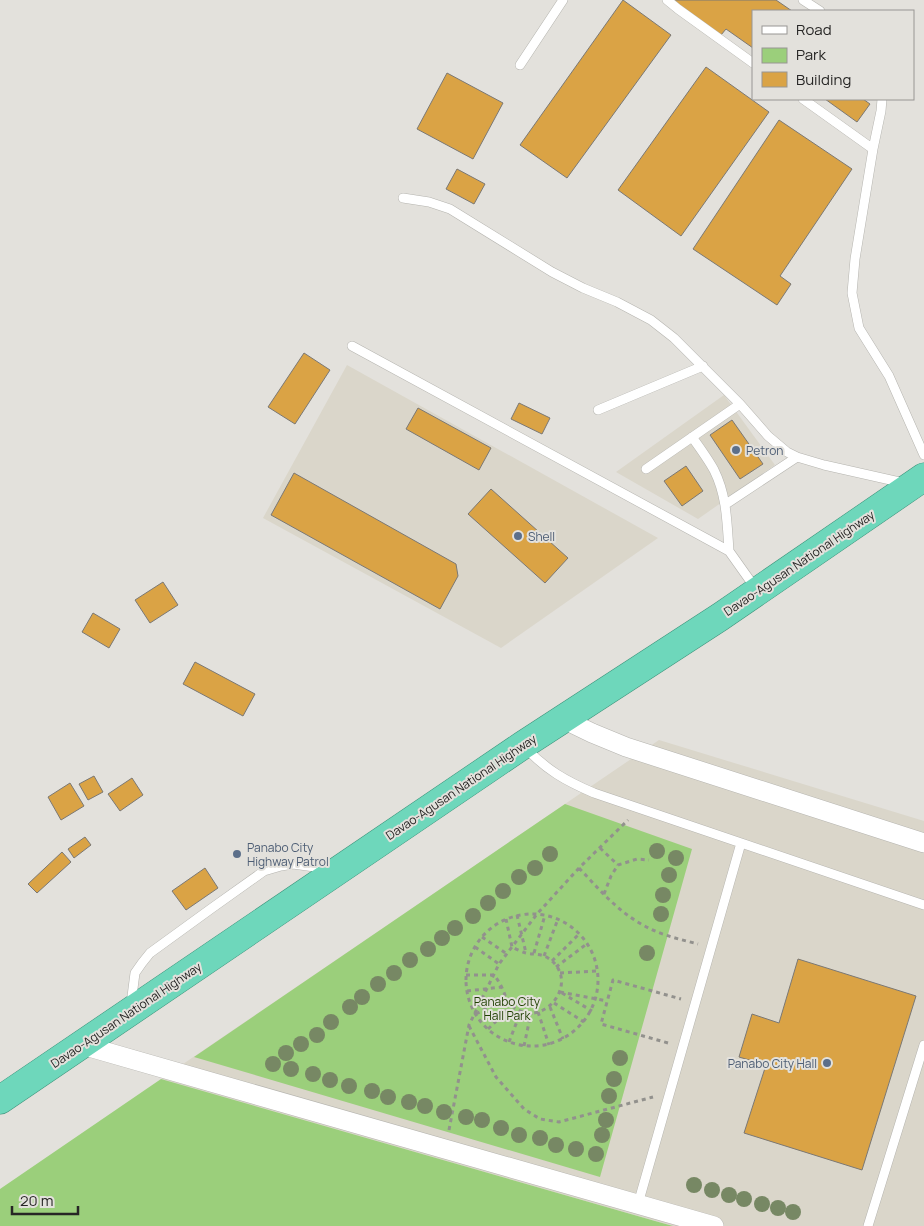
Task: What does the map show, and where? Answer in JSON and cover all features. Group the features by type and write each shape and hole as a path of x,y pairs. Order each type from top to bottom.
{"highway":[{"name":"Davao-Agusan National Highway","path":"0,1100 563,718 720,617 918,481"}],"street":[{"path":"563,718 592,733 626,746 924,843"},
{"path":"82,1045 714,1226"}],"lane":[{"path":"520,65 563,0"},
{"path":"668,0 752,62"},
{"path":"803,0 818,10"},
{"path":"804,100 873,149"},
{"path":"882,100 855,259 852,293 859,328 889,376 924,455"},
{"path":"404,198 429,202 450,209 552,272 651,320 674,338 703,366 777,445 797,457 849,472 918,481"},
{"path":"352,346 729,551 758,591"},
{"path":"598,410 703,366"},
{"path":"646,469 740,404"},
{"path":"692,437 713,468 719,481 726,504 729,551"},
{"path":"726,504 797,457"},
{"path":"523,745 535,759 552,772 570,783 594,793 924,905"},
{"path":"638,1204 741,843"},
{"path":"129,1013 135,974 150,953 264,872 293,864 339,870"},
{"path":"868,1226 921,1068 924,1045"}],"path":[{"path":"446,1150 469,1025 499,964 538,914 579,868 639,809"},
{"path":"600,848 618,866"},
{"path":"604,895 611,876 618,866 637,859 649,860"},
{"path":"579,868 622,912 643,926 667,936 712,948"},
{"path":"534,953 545,915"},
{"path":"545,915 558,919 580,933 588,943 598,971 597,999 592,1011 584,1022 563,1039 549,1045 524,1046 509,1042 488,1029 475,1014 467,991 466,975 475,947 482,936 506,919 517,916 545,915"},
{"path":"517,916 526,953"},
{"path":"506,919 512,947"},
{"path":"544,956 558,919"},
{"path":"552,961 580,933"},
{"path":"482,936 506,954"},
{"path":"556,967 588,943"},
{"path":"475,947 499,964"},
{"path":"494,975 512,1006 521,1011 538,1012 550,1007 554,1003 560,992 561,982 560,973 552,961 544,956 526,953 512,947"},
{"path":"560,973 598,971"},
{"path":"466,975 494,975"},
{"path":"683,1047 601,1024 613,980 696,1004"},
{"path":"467,991 502,987"},
{"path":"560,992 608,1001"},
{"path":"560,992 592,1011"},
{"path":"475,1014 506,998"},
{"path":"554,1003 584,1022"},
{"path":"488,1029 512,1006"},
{"path":"550,1007 563,1039"},
{"path":"509,1042 521,1011"},
{"path":"538,1012 549,1045"},
{"path":"524,1046 531,1013"},
{"path":"469,1025 496,1077 524,1109 540,1119 559,1122 671,1092"}],"shaded area":[{"path":"347,365 658,538 501,648 263,518"},
{"path":"724,395 775,465 698,519 616,472"},
{"path":"659,740 924,821 924,1226 673,1226 161,1079"}],"green space":[{"name":"Panabo City Hall Park","path":"565,804 692,849 600,1177 194,1057"},
{"path":"161,1079 673,1226 0,1226 0,1189"}],"building":[{"path":"623,0 671,35 567,178 520,145"},
{"path":"672,0 776,0 791,10 752,10 752,47 726,29 721,35"},
{"path":"706,67 769,112 681,236 618,190"},
{"path":"447,73 503,103 473,159 417,129"},
{"path":"826,100 864,100 870,104 857,122"},
{"path":"779,120 852,169 780,276 791,284 777,305 693,249"},
{"path":"457,169 485,184 474,204 446,189"},
{"path":"304,353 330,370 295,424 268,407"},
{"path":"519,403 550,418 542,434 511,419"},
{"path":"418,408 491,448 479,470 406,429"},
{"name":"Petron","path":"732,420 763,464 740,479 710,435"},
{"path":"686,466 703,491 682,506 664,481"},
{"path":"294,473 456,564 458,576 440,609 271,515"},
{"name":"Shell","path":"491,489 568,558 545,583 468,514"},
{"path":"163,582 178,605 150,623 135,600"},
{"path":"93,613 120,629 109,648 82,632"},
{"path":"195,662 255,694 243,716 183,684"},
{"path":"94,776 103,792 88,800 79,784"},
{"path":"132,778 143,795 120,811 108,794"},
{"path":"70,783 84,806 61,820 48,797"},
{"path":"85,837 91,845 74,858 68,849"},
{"path":"62,852 71,862 37,893 28,884"},
{"path":"205,868 218,888 186,910 172,891"},
{"name":"Panabo City Hall","path":"798,959 916,996 862,1170 744,1133 766,1065 739,1057 752,1014 779,1023"}],"place":[{"name":"Petron","path":"736,450"},
{"name":"Shell","path":"518,536"},
{"name":"Panabo City Highway Patrol","path":"237,854"},
{"name":"Panabo City Hall","path":"827,1063"}]}
